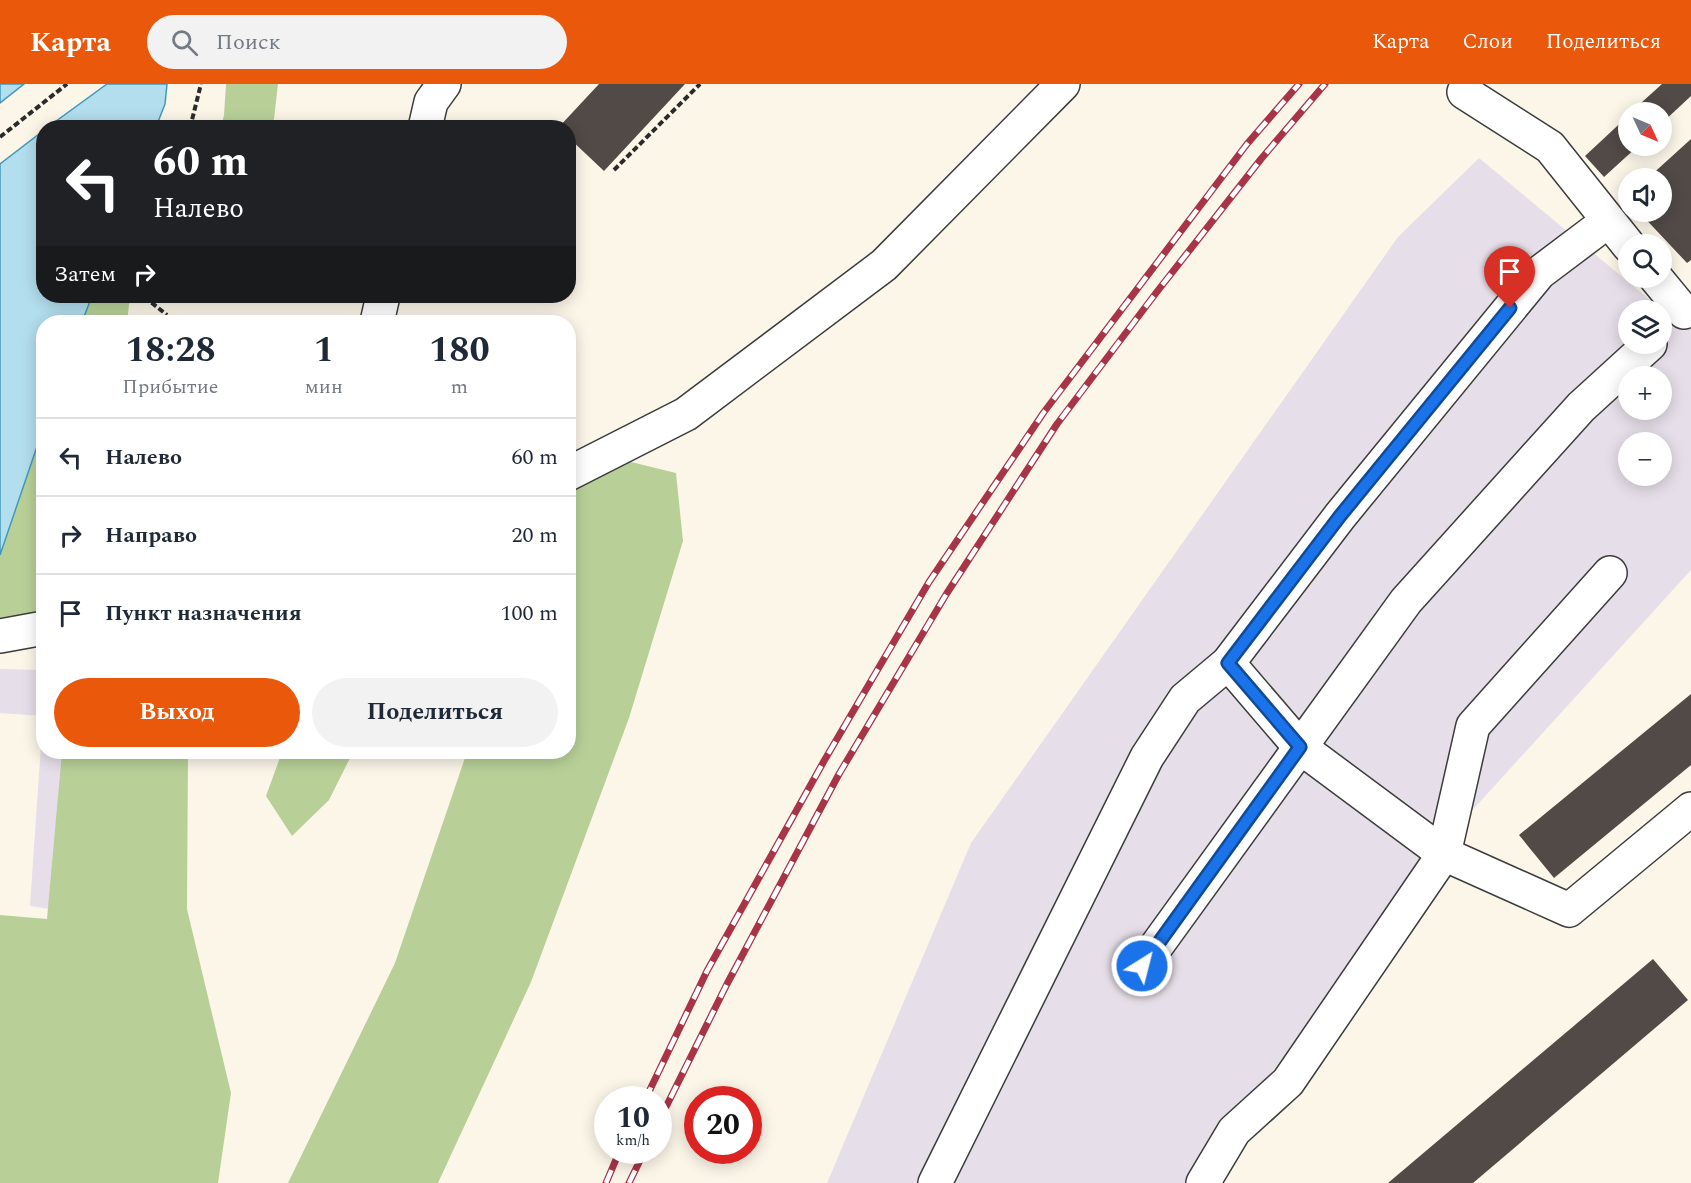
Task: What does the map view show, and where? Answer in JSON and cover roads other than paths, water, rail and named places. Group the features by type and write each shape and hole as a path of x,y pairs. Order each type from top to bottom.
{"street":[{"path":"427,120 431,102 444,84"},
{"path":"576,470 686,414 884,265 1063,84"},
{"path":"1464,92 1550,147 1619,234"},
{"path":"935,1183 1147,757 1185,699 1228,663 1340,516 1539,273 1608,221"},
{"path":"1661,288 1679,320"},
{"path":"1142,966 1406,602 1581,407 1639,354"},
{"path":"1203,1183 1234,1131 1288,1082 1444,854 1473,726 1610,573"},
{"path":"0,636 36,629"},
{"path":"1228,663 1300,747 1444,854 1569,910 1691,809"}],"water":[{"path":"0,84 24,84 0,103"},
{"path":"107,84 167,84 165,104 159,120 58,120"},
{"path":"36,136 36,303 89,303 85,315 36,315 36,450 0,555 0,164"}],"railway":[{"path":"652,1086 707,971 824,761 929,582 1044,412 1247,144 1299,84"},
{"path":"672,1095 727,984 839,774 947,593 1057,424 1261,159 1325,84"},
{"path":"606,1183 614,1164"},
{"path":"629,1183 638,1164"}]}
